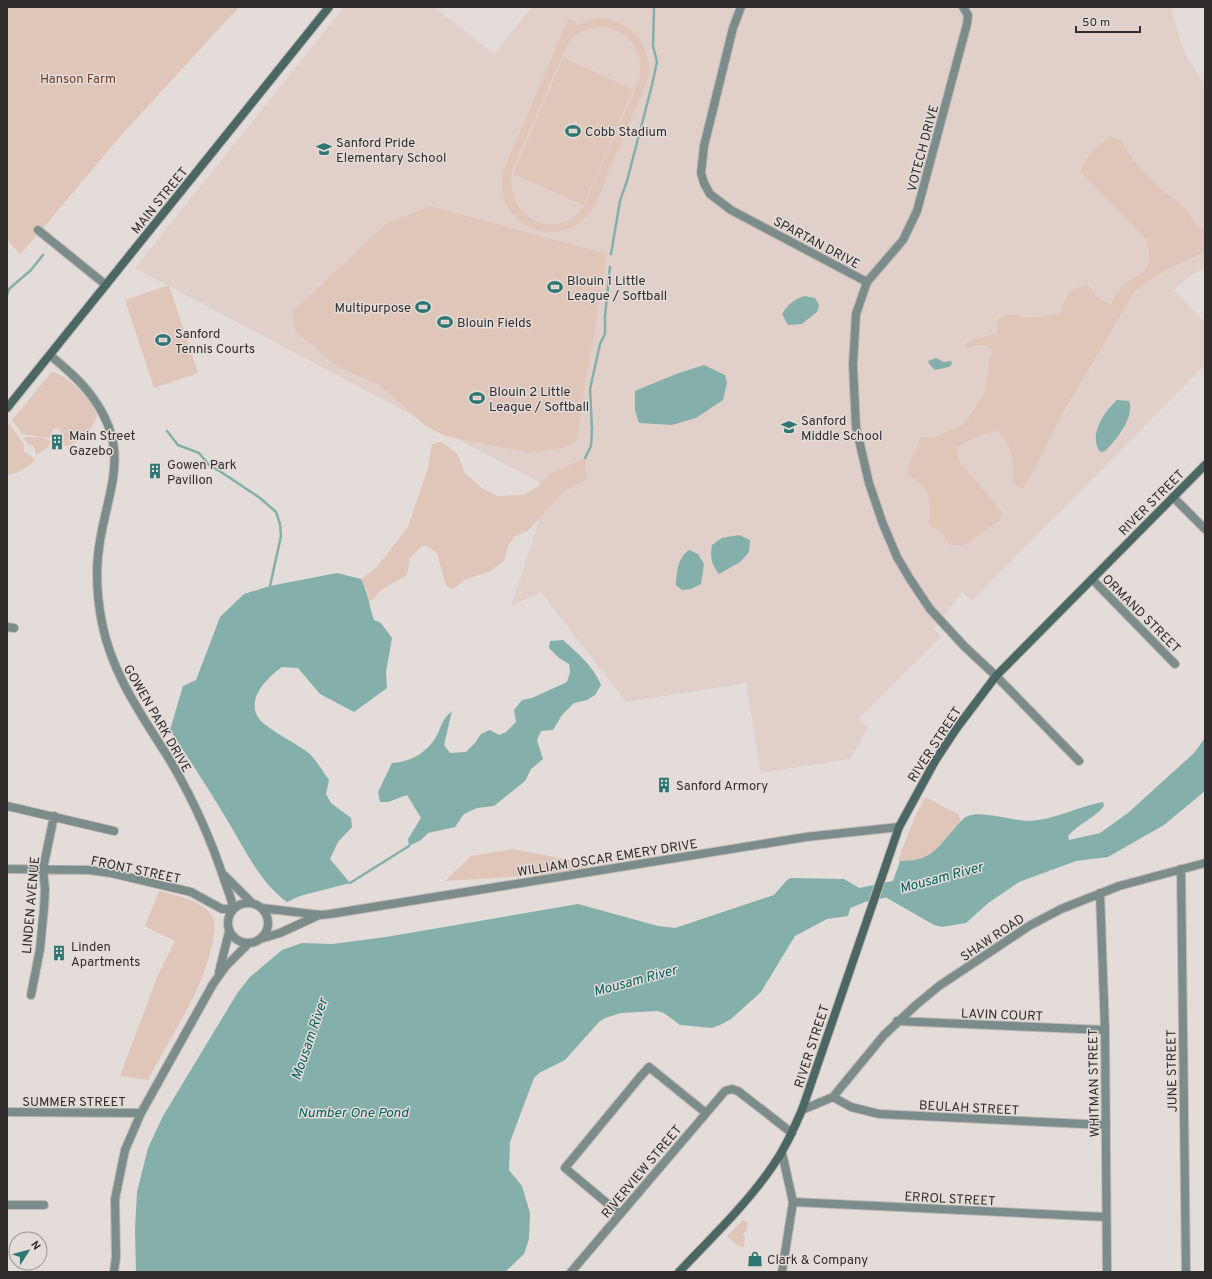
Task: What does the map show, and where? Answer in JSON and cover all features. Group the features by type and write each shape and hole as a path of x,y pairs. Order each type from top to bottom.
{"street":[{"name":"MAIN STREET","path":"7,408 329,7"},
{"name":"SPARTAN DRIVE","path":"741,7 733,28 704,146 701,173 704,183 710,194 731,210 867,282 856,314 853,365 856,427 869,483 883,524 897,557 910,580 940,620 1078,761"},
{"name":"VOTECH DRIVE","path":"867,282 902,240 917,211 967,24 968,15 963,7"},
{"path":"38,230 106,285"},
{"name":"GOWEN PARK DRIVE","path":"50,355 76,378 94,399 107,422 114,444 115,477 100,542 97,569 100,610 109,650 125,688 183,786 222,871 233,908"},
{"name":"RIVER STREET","path":"679,1272 755,1190 782,1153 802,1110 886,860 899,827 935,761 956,729 996,676 1205,465"},
{"path":"1173,497 1205,529"},
{"name":"ORMAND STREET","path":"1092,579 1175,664"},
{"path":"7,806 114,831"},
{"name":"LINDEN AVENUE","path":"31,995 40,949 44,908 45,889 43,869 54,816"},
{"name":"WILLIAM OSCAR EMERY DRIVE","path":"260,939 280,933 320,915 806,837 899,827"},
{"name":"SHAW ROAD","path":"833,1097 884,1035 897,1022 939,986 1029,926 1061,909 1100,893 1205,863"},
{"name":"FRONT STREET","path":"7,869 89,870 111,873 191,892 222,909 233,908"},
{"name":"JUNE STREET","path":"1180,869 1186,1272"},
{"name":"GOWEN PARK DRIVE","path":"222,871 237,890 251,902"},
{"name":"WHITMAN STREET","path":"1100,893 1105,1030 1107,1272"},
{"name":"FRONT STREET","path":"210,902 228,929"},
{"path":"114,1272 116,1257 114,1213 116,1185 124,1150 140,1113 218,977 249,943 260,939 265,934 268,922 267,915 262,908 251,902 240,904 233,908 228,917 228,929 218,977"},
{"name":"WILLIAM OSCAR EMERY DRIVE","path":"262,908 320,915"},
{"path":"228,929 239,941 249,943"},
{"name":"LAVIN COURT","path":"897,1022 1105,1030"},
{"path":"620,1214 565,1168 649,1067 706,1113"},
{"name":"RIVERVIEW STREET","path":"571,1272 725,1091 732,1088 738,1091 792,1133"},
{"name":"RIVER STREET","path":"802,1110 833,1097"},
{"name":"BEULAH STREET","path":"833,1097 850,1107 879,1114 1106,1125"},
{"name":"SUMMER STREET","path":"7,1112 140,1113"},
{"path":"782,1153 793,1202 782,1272"},
{"name":"ERROL STREET","path":"793,1202 1106,1217"},
{"path":"7,1205 44,1205"}],"shaded area":[{"name":"Sanford Middle School","path":"344,7 434,7 494,54 532,7 1171,7 1187,58 1205,85 1205,268 1188,277 1174,290 1205,323 1205,365 972,601 962,592 934,629 941,637 859,718 868,728 850,759 761,773 746,683 626,702 541,592 511,606 550,488 135,268"}],"green space":[{"name":"Hanson Farm","path":"7,7 239,7 125,131 20,255 7,239"},
{"path":"600,18 612,20 631,30 639,38 648,58 649,70 647,82 599,196 590,212 575,226 557,232 547,232 528,226 520,221 510,211 504,199 502,186 503,172 568,19 576,22 575,26 588,20","holes":["598,27 613,29 621,33 634,45 640,61 641,70 639,80 583,207 572,218 559,224 546,224 533,220 523,211 515,200 511,185 513,168 567,45 578,33 588,29"]},
{"name":"Cobb Stadium","path":"563,58 633,89 583,205 513,174"},
{"path":"1111,137 1121,140 1129,155 1146,175 1185,208 1195,223 1200,228 1205,230 1205,252 1165,270 1135,291 1062,414 1034,470 1023,488 1017,486 1013,480 1013,460 1007,442 999,431 977,437 957,448 958,460 1003,513 1000,520 963,546 950,545 941,531 929,525 930,508 928,494 925,489 914,479 906,475 920,437 934,438 965,423 985,392 989,368 988,361 993,352 989,346 976,345 966,349 965,345 969,341 997,334 997,325 1001,316 1010,315 1040,317 1060,314 1069,294 1081,286 1088,285 1096,296 1111,305 1118,291 1131,279 1143,272 1147,267 1149,252 1146,239 1081,172 1082,167 1092,152"},
{"name":"Blouin Fields","path":"430,206 607,254 576,442 561,448 530,453 445,436 426,426 378,384 338,367 296,332 292,312 386,224"},
{"name":"Sanford Tennis Courts","path":"169,285 198,373 154,388 125,300"},
{"path":"52,372 73,383 84,395 97,415 85,435 71,445 65,446 58,428 53,429 51,438 22,434 12,420"},
{"path":"9,423 24,445 24,452 31,456 35,461 19,472 7,475 7,426"},
{"path":"23,437 40,437 49,440 50,442 48,447 36,455 34,446 28,444"},
{"path":"441,442 457,453 465,473 482,488 498,496 524,495 538,486 551,473 585,458 587,479 563,492 529,530 514,537 508,546 504,561 489,572 466,579 453,589 446,586 437,553 427,546 422,546 410,558 407,575 384,588 374,599 368,602 367,589 361,579 376,568 408,527 428,468 432,444"},
{"path":"925,797 958,814 961,820 945,841 931,855 920,860 900,861 898,860 914,819"},
{"path":"513,849 580,862 588,872 445,881 471,856"},
{"path":"159,891 182,897 197,903 209,912 215,925 210,953 196,991 148,1080 120,1076 158,975 175,941 145,926"},
{"path":"743,1220 748,1222 746,1232 744,1232 743,1236 745,1237 744,1247 738,1246 727,1236"}],"water":[{"path":"805,296 815,298 819,305 817,312 802,324 788,325 782,314 792,302"},
{"path":"936,358 944,362 951,361 952,364 949,367 935,370 928,361"},
{"path":"704,365 725,375 727,383 723,400 696,418 672,425 639,423 635,410 635,391 676,374"},
{"path":"1117,400 1129,401 1130,407 1127,421 1114,441 1105,451 1100,452 1096,438 1099,424 1107,411"},
{"path":"739,535 750,540 749,552 740,562 719,574 714,567 712,560 712,545 722,538"},
{"path":"689,550 698,554 704,564 701,584 691,589 682,590 676,585 677,570 682,557"},
{"path":"337,573 361,579 374,620 381,623 392,638 386,672 387,688 354,712 320,694 298,668 282,667 264,683 259,690 255,705 256,712 260,720 269,728 306,751 312,757 329,780 326,794 331,803 351,818 352,827 338,842 330,859 350,883 300,896 287,902 268,884 252,863 233,829 170,730 183,686 196,680 220,617 244,594 270,586"},
{"path":"563,640 593,671 601,685 595,695 587,700 574,703 562,715 553,730 541,731 537,740 543,759 531,769 525,781 494,806 477,808 464,814 455,827 428,833 421,840 409,846 408,839 421,818 407,795 388,802 380,802 378,792 392,763 412,759 428,748 436,737 443,721 452,711 444,745 450,753 466,752 481,734 490,730 499,735 506,732 516,722 514,710 522,700 532,698 567,682 570,672 569,664 559,658 549,648 550,641"},
{"path":"1205,738 1205,791 1164,825 1108,857 1076,861 1019,882 987,904 966,923 942,927 934,925 887,898 900,861 919,859 932,853 964,818 974,814 1029,821 1058,816 1103,802 1104,806 1100,810 1068,836 1069,840 1100,833 1128,813 1194,753"},
{"name":"Number One Pond","path":"791,878 844,879 861,889 862,895 859,904 851,906 848,916 827,919 795,936 761,992 731,1019 712,1028 680,1025 664,1013 657,1011 621,1013 605,1018 599,1022 565,1060 539,1073 534,1078 510,1142 509,1170 522,1186 530,1213 529,1239 524,1254 505,1272 136,1272 135,1229 137,1192 148,1148 163,1116 238,992 250,977 282,950 302,943 332,944 386,937 578,904 658,926 675,928 774,895 787,880"}],"waterway":[{"path":"611,254 620,201 627,181 657,62 653,46 654,7"},
{"path":"7,295 9,289 31,270 43,255"},
{"path":"585,458 591,446 592,429 590,389 600,344 605,334 605,316 610,267"},
{"path":"167,431 178,445 199,453 209,465 260,498 276,512 280,524 281,536 270,586"},
{"path":"350,883 409,846"},
{"name":"Mousam River","path":"843,903 862,895 909,885"}],"place":[{"name":"Cobb Stadium","path":"573,131"},
{"name":"Sanford Pride Elementary School","path":"324,149"},
{"name":"Blouin 1 Little League / Softball","path":"555,287"},
{"name":"Multipurpose","path":"423,307"},
{"name":"Blouin Fields","path":"445,322"},
{"name":"Sanford Tennis Courts","path":"163,340"},
{"name":"Blouin 2 Little League / Softball","path":"477,398"},
{"name":"Sanford Middle School","path":"789,427"},
{"name":"Main Street Gazebo","path":"57,442"},
{"name":"Gowen Park Pavilion","path":"155,471"},
{"name":"Sanford Armory","path":"664,785"},
{"name":"Linden Apartments","path":"59,953"},
{"name":"Clark & Company","path":"755,1259"}]}
